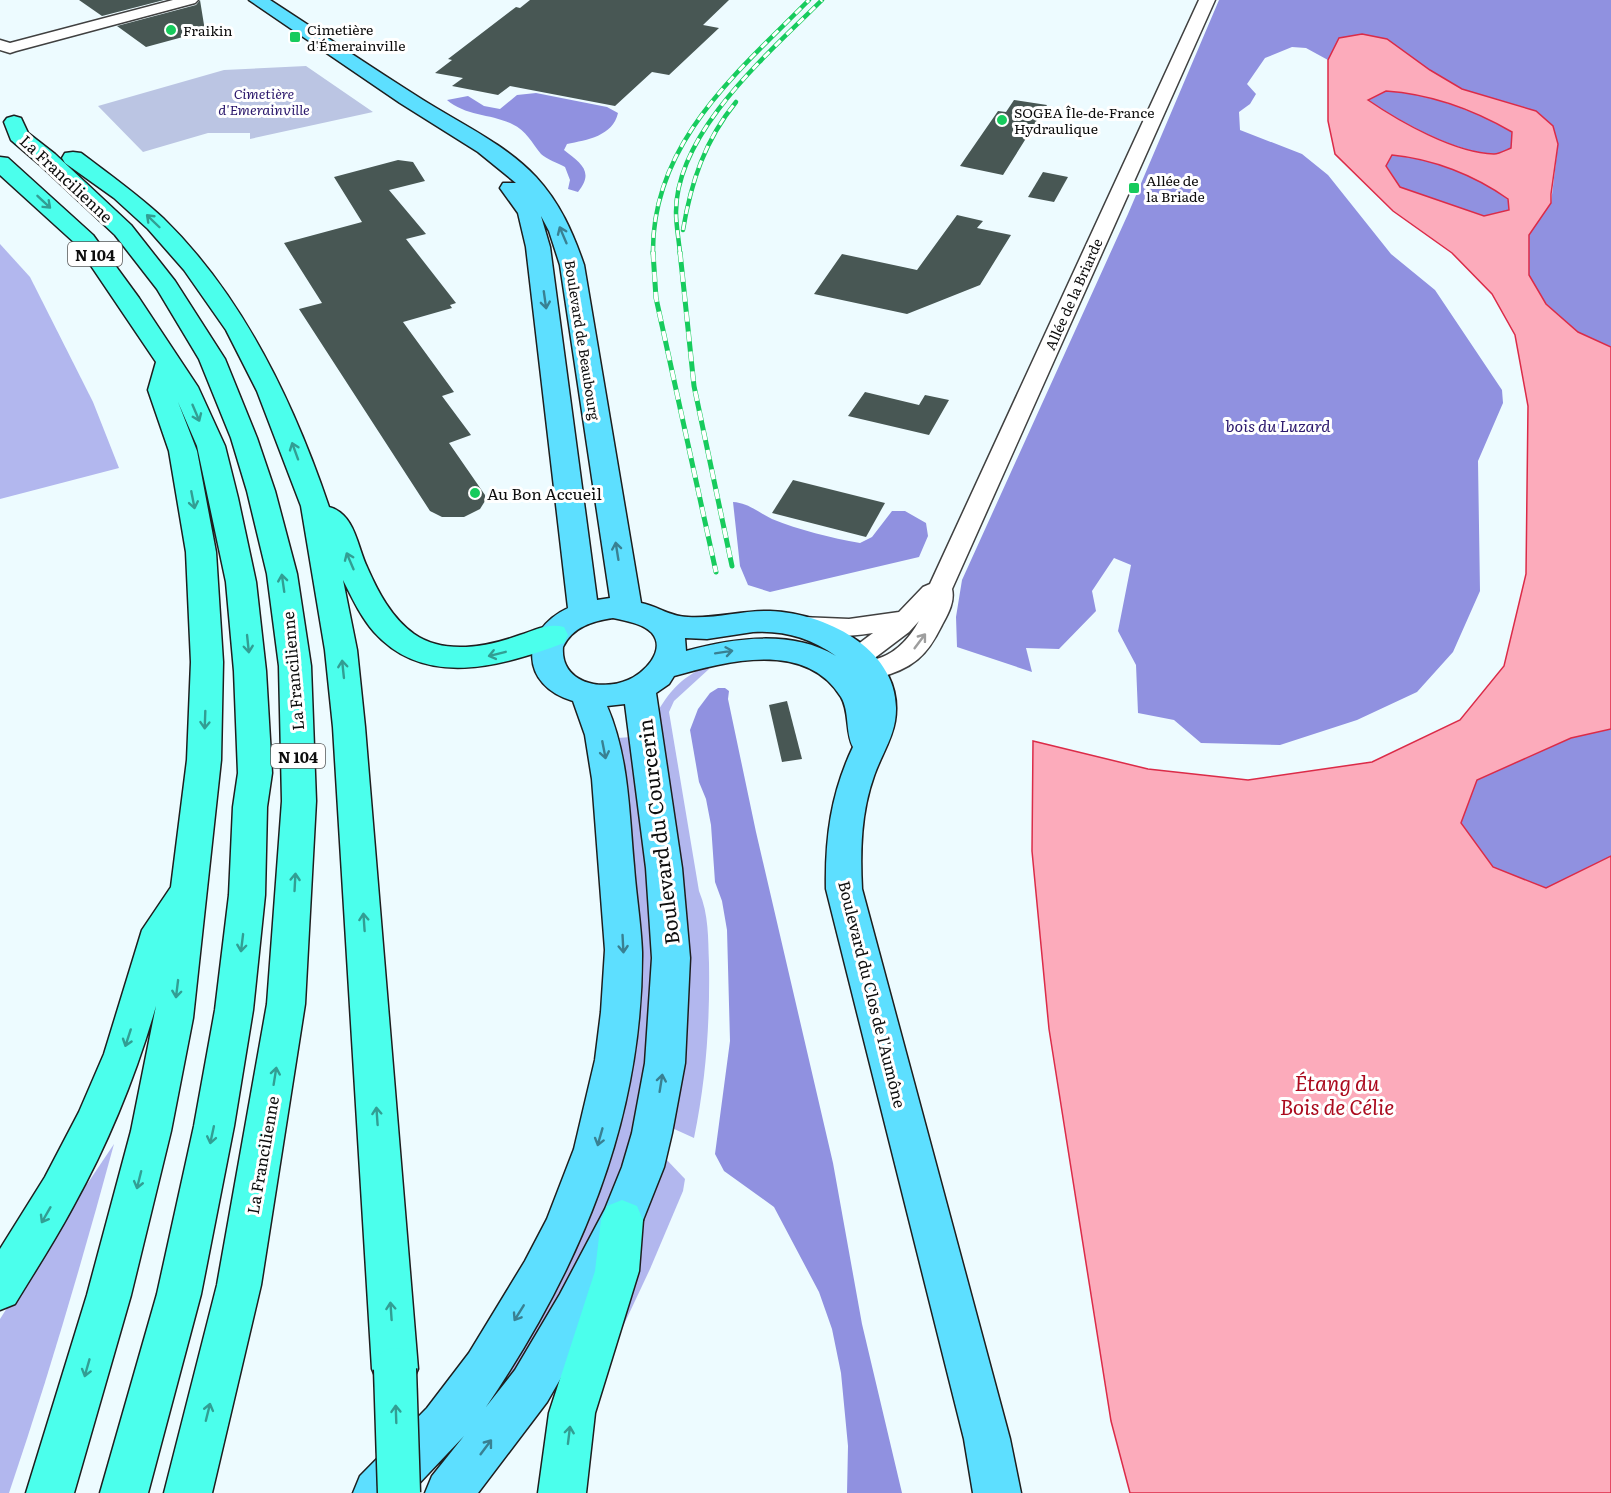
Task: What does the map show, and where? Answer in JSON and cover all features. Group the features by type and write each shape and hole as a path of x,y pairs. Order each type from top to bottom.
{"highway":[{"path":"7,118 35,130 122,193 156,224 192,265 238,330 270,391 315,506 341,650 348,727 395,1369 399,1493"},
{"name":"La Francilienne","path":"7,118 18,136 62,172 123,231 167,286 212,359 244,438 261,490 282,574 295,666 299,801 286,1004 239,1285 191,1481"},
{"name":"La Francilienne","path":"0,163 85,240 127,298 185,387 211,446 224,498 241,582 250,671 255,773 250,807 247,895 234,1010 214,1126 179,1294 127,1485"},
{"path":"50,1493 109,1295 151,1131 174,1018 204,760 207,662 201,552 183,451 161,390 168,363"},
{"path":"315,506 336,522 349,559 365,593 386,626 401,639 420,650 449,657 490,656 552,635"},
{"path":"0,1289 60,1191 95,1121 123,1054 160,930 190,889"},
{"path":"562,1493 572,1413 617,1271 622,1220"}],"main road":[{"name":"Boulevard de Beaubourg","path":"258,0 415,105 471,136 518,171 550,209 568,247 627,609"},
{"name":"Boulevard de Beaubourg","path":"415,105 500,174 529,213 534,230 579,559 584,613"},
{"path":"653,678 672,652 671,637 653,617 627,609 613,608 584,613 571,619 552,635 547,648 546,662 552,674 572,690 604,696 653,678 711,654 761,649 785,651 856,666"},
{"path":"662,625 706,628 780,621 832,639 856,666"},
{"name":"Boulevard du Clos de l'Aumône","path":"856,666 879,685 881,702 879,723 855,780 845,823 841,846 843,888 987,1439 997,1493"},
{"name":"Boulevard du Courcerin","path":"449,1493 531,1386 576,1309 622,1220 643,1167 665,1063 670,988 669,912 653,678"},
{"path":"377,1493 452,1413 497,1349 536,1286 567,1225 591,1168 605,1118 615,1062 624,960 605,752 595,712 586,694"}],"street":[{"path":"0,45 10,48 190,0"},
{"name":"Allée de la Briarde","path":"856,666 891,664 918,644 942,598 940,589 1207,0"},
{"name":"Allée de la Briarde","path":"856,666 922,606 932,593 940,589"},
{"path":"801,627 849,628 904,620"}],"shaded area":[{"path":"0,244 30,277 93,402 119,468 0,499"},
{"path":"707,666 709,669 674,701 669,712 708,936 708,1029 702,1095 694,1138 672,1128 658,711 679,684 691,674"},
{"path":"632,737 657,950 640,1118 595,1253 473,1448 455,1437 601,1182 623,1117 635,1040 617,738"},
{"path":"114,1144 64,1320 9,1493 0,1493 0,1319"},
{"path":"665,1158 685,1179 683,1191 611,1352 594,1369"}],"green space":[{"name":"bois du Luzard","path":"1219,0 1611,0 1611,347 1578,332 1546,304 1529,275 1529,235 1551,203 1558,144 1536,111 1462,89 1430,70 1339,38 1328,60 1306,48 1292,47 1265,58 1247,84 1256,94 1250,104 1239,112 1240,130 1302,154 1328,175 1391,254 1435,290 1502,390 1503,403 1478,461 1480,591 1453,652 1417,692 1357,720 1280,745 1201,743 1174,720 1138,713 1136,665 1118,631 1131,565 1114,558 1092,591 1096,611 1059,649 1026,648 1032,672 957,647 956,617 962,580 1128,214"},
{"name":"Cimetière d'Emerainville","path":"306,66 373,112 250,139 250,133 208,133 143,152 98,106 224,70"},
{"path":"1386,91 1435,99 1482,117 1512,132 1511,148 1496,154 1478,152 1445,142 1368,100"},
{"path":"536,93 607,107 618,113 611,127 605,132 567,144 564,150 580,163 585,173 583,185 578,192 568,189 570,180 565,167 541,154 525,133 517,127 462,109 447,100 468,96 484,106 500,109 517,95"},
{"path":"1391,155 1422,160 1452,169 1508,199 1509,210 1484,216 1400,187 1386,165"},
{"path":"733,502 749,506 772,519 793,527 860,543 872,537 892,511 905,511 926,523 928,536 919,557 770,592 748,585 740,566"},
{"path":"718,688 725,688 729,691 728,699 756,832 833,1163 862,1324 902,1493 847,1493 848,1446 841,1373 832,1329 819,1292 774,1207 724,1171 715,1154 730,1041 727,930 722,901 715,882 711,825 706,799 699,782 690,730 698,709 710,693"},
{"path":"1611,729 1611,856 1546,889 1493,867 1461,823 1477,780 1571,738"}],"water":[{"name":"Étang du Bois de Célie","path":"1362,34 1387,39 1430,70 1462,89 1536,111 1553,126 1558,144 1551,203 1529,235 1529,275 1546,304 1578,332 1611,347 1611,729 1571,738 1477,780 1461,823 1493,867 1546,888 1611,856 1611,1493 1130,1493 1111,1421 1049,1029 1032,851 1033,741 1148,769 1248,780 1372,762 1460,720 1504,666 1526,574 1528,406 1515,335 1492,294 1452,253 1393,211 1335,154 1328,121 1328,60 1339,38","holes":["1386,91 1435,99 1482,117 1512,132 1511,148 1496,154 1479,152 1428,135 1368,100","1392,155 1423,160 1453,169 1508,199 1509,210 1484,216 1400,187 1386,166"]}],"building":[{"path":"79,0 164,0 102,16"},
{"name":"Fraikin","path":"200,0 205,31 146,47 117,26 196,5"},
{"path":"530,0 729,0 703,25 719,28 669,75 652,72 615,106 510,86 498,95 452,86 463,78 435,73 452,60 448,59 516,7 520,8"},
{"path":"1014,100 1047,105 1003,175 960,166 998,111 1006,112"},
{"path":"398,160 413,162 425,181 389,190 426,234 406,239 456,303 450,305 452,308 403,322 454,392 442,396 471,435 449,443 485,495 485,501 480,509 464,517 442,517 430,511 299,309 322,303 284,243 362,222 334,177"},
{"path":"1043,172 1068,177 1054,202 1028,197"},
{"path":"957,215 983,221 977,228 1011,235 980,285 907,314 814,294 842,254 917,270"},
{"path":"865,392 919,405 925,395 949,400 929,435 848,416"},
{"path":"793,480 885,503 866,537 772,513"},
{"path":"787,701 802,759 782,762 769,705"}],"railway":[{"path":"653,253 656,214 667,178 683,144 704,112 728,83 809,0"},
{"path":"680,254 676,212 680,182 691,153 708,124 729,96 822,0"},
{"path":"683,230 690,195 701,162 716,131 736,102"},
{"path":"680,252 694,386 732,566"},
{"path":"653,253 656,298 716,572"}],"place":[{"name":"Fraikin","path":"171,30"},
{"name":"Cimetière d'Émerainville","path":"295,37"},
{"name":"SOGEA Île-de-France Hydraulique","path":"1002,120"},
{"name":"Allée de la Briade","path":"1134,188"},
{"name":"Au Bon Accueil","path":"475,493"}]}
